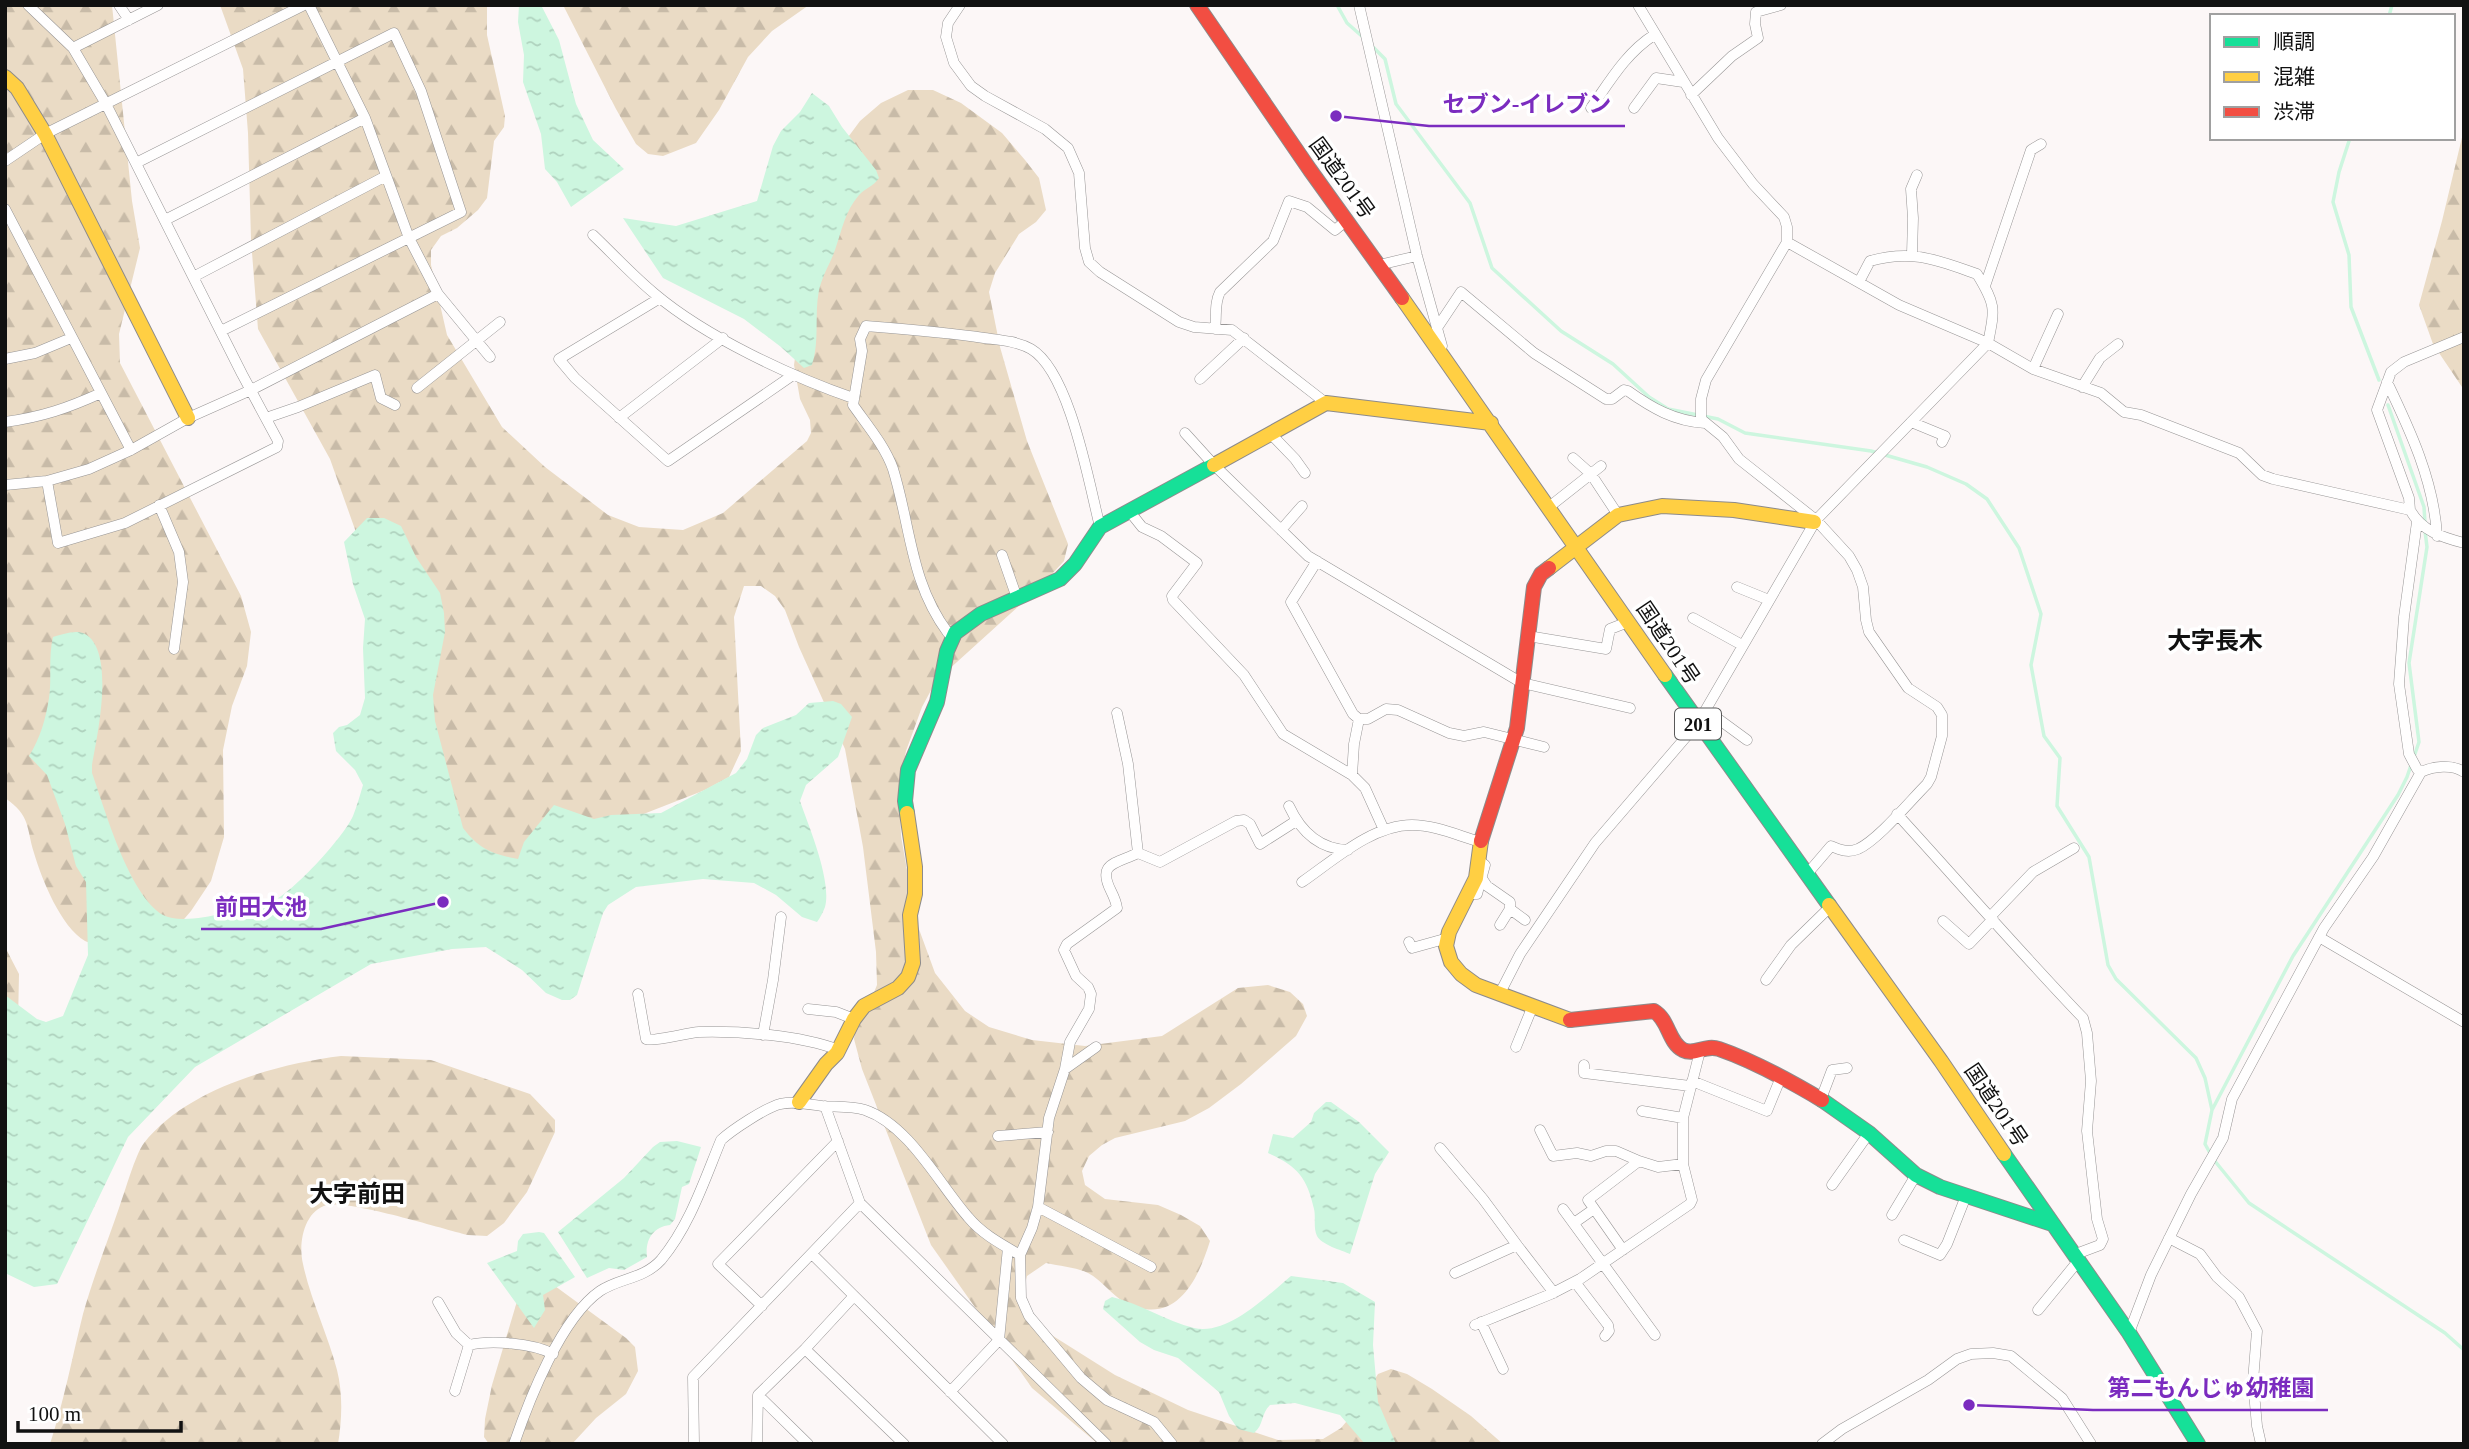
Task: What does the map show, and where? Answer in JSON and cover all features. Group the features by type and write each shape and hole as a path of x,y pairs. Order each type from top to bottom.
{"main road":[{"name":"国道201号","path":"1197,5 1698,723 2078,1257 2198,1444"},
{"path":"5,76 17,88 45,134 188,418"},
{"path":"799,1102 839,1049 854,1019 864,1006 898,988 908,977 914,963 911,915 915,894 915,867 905,801 908,770 937,702 947,651 955,633 981,614 1060,579 1075,564 1100,527 1326,403 1491,423"},
{"path":"1815,521 1734,510 1662,506 1618,515 1541,574 1534,587 1513,739 1481,842 1476,878 1448,938 1446,946 1451,962 1476,985 1567,1020 1614,1013 1654,1011 1662,1016 1677,1046 1685,1051 1700,1051 1709,1046 1720,1049 1781,1077 1821,1099 1869,1133 1916,1175 1966,1196 2052,1224"}],"street":[{"path":"28,5 73,48 106,104 278,441 277,447 125,523 58,543 47,481"},
{"path":"119,5 129,20"},
{"path":"73,48 158,5"},
{"path":"7,155 304,5"},
{"path":"309,5 365,118 409,238 438,294 490,356"},
{"path":"960,5 948,23 946,37 954,63 971,86 1045,129 1068,148 1079,173 1085,248 1089,261 1100,272 1179,322 1194,327 1232,330 1326,403"},
{"path":"1359,5 1417,256 1446,360"},
{"path":"1638,5 1718,138 1784,217 1787,227 1787,242 1706,380 1701,399 1702,418"},
{"path":"1691,95 1732,55 1758,38 1756,12 1781,5"},
{"path":"136,163 394,33 421,91 461,212 221,331"},
{"path":"1591,108 1628,56 1654,35"},
{"path":"1634,108 1656,78 1684,82"},
{"path":"165,220 365,118"},
{"path":"1985,286 2031,149 2041,144"},
{"path":"1912,254 1911,189 1917,175"},
{"path":"194,276 386,176"},
{"path":"1215,329 1215,303 1220,292 1273,240 1289,201 1307,206 1335,230 1347,220"},
{"path":"5,209 131,450"},
{"path":"593,235 660,298 687,318 793,375 853,398"},
{"path":"1787,242 1899,305 1988,343 2032,369 2101,393 2124,412 2141,415 2239,453 2262,475 2410,510"},
{"path":"1499,995 1520,954 1595,843 1698,723 1815,521 1988,343 1993,315 1992,298 1978,274 1912,254 1892,255 1870,261 1858,282"},
{"path":"1379,265 1417,256"},
{"path":"1437,328 1461,292 1534,354 1606,399 1612,399 1624,390 1659,412 1680,419 1702,418 1723,437 1739,460 1815,521 1849,556 1863,587 1869,632 1908,688 1937,707 1942,715 1942,736 1927,784 1871,841 1844,852 1831,846 1807,874"},
{"path":"5,485 47,481 89,469 438,294"},
{"path":"660,298 559,359 575,378 668,461 793,375"},
{"path":"2032,369 2058,314"},
{"path":"417,388 500,322"},
{"path":"955,633 948,633 923,593 893,470 853,405 862,351 860,339 866,326 972,336 1032,349 1049,366 1063,395 1075,429 1100,527"},
{"path":"2464,337 2404,362 2391,372 2377,410 2409,498 2410,510 2418,522 2435,534 2464,543"},
{"path":"5,359 35,353 71,338"},
{"path":"619,418 723,338"},
{"path":"1200,379 1244,338"},
{"path":"2082,387 2100,358 2118,344"},
{"path":"266,418 375,375 381,398 395,405"},
{"path":"2387,382 2411,433 2433,500 2435,534"},
{"path":"5,422 65,410 101,393"},
{"path":"1911,422 1945,436 1942,442"},
{"path":"1185,433 1214,465 1308,556 1522,683 1630,708"},
{"path":"1271,434 1296,459 1305,473"},
{"path":"1573,458 1591,474 1618,515"},
{"path":"1549,507 1601,466"},
{"path":"159,505 179,552 183,582 174,649"},
{"path":"1281,530 1302,506"},
{"path":"1130,512 1142,527 1161,536 1197,563 1175,591 1173,600 1244,676 1283,733 1352,775 1365,788 1384,830"},
{"path":"2418,522 2404,617 2399,684 2409,754 2419,770"},
{"path":"1002,555 1017,598"},
{"path":"1317,561 1291,602 1353,714 1359,719 1368,719 1386,709 1398,710 1450,733 1464,736 1485,732 1544,747"},
{"path":"1738,587 1769,600"},
{"path":"1693,618 1742,645"},
{"path":"1528,636 1606,649 1610,629 1628,622"},
{"path":"1706,710 1747,740"},
{"path":"1117,713 1128,764 1138,852"},
{"path":"1352,775 1359,719"},
{"path":"2129,1333 2151,1275 2223,1138 2232,1099 2319,937 2373,857 2419,770 2432,767 2462,768"},
{"path":"1289,806 1296,821 1320,845 1348,850"},
{"path":"1896,814 1992,918 2010,942 2083,1018 2087,1032 2091,1081 2087,1131 2097,1219 2103,1239 2099,1245 2078,1257 2038,1310"},
{"path":"1138,852 1160,862 1236,821 1244,820 1250,824 1260,844 1296,821"},
{"path":"1302,882 1348,850 1384,830 1411,825 1430,827 1481,842"},
{"path":"1942,922 1969,944 2034,872 2074,848"},
{"path":"1138,852 1108,867 1105,872 1116,908 1067,944 1064,950 1076,976 1088,987 1091,994 1088,1009 1070,1042 1065,1069 1049,1118 1038,1207 1020,1255 1021,1297 1029,1316 1081,1378 1107,1400 1154,1422 1171,1444"},
{"path":"1468,894 1478,894 1483,880 1485,865 1478,860"},
{"path":"1483,880 1510,902 1510,909 1500,925"},
{"path":"1766,980 1791,945 1830,907"},
{"path":"1510,909 1525,920"},
{"path":"763,1035 781,917"},
{"path":"2319,937 2464,1021"},
{"path":"1409,942 1412,948 1448,938"},
{"path":"638,993 643,1032 646,1039 652,1041 682,1033 763,1035 824,1044 839,1049"},
{"path":"1516,1047 1532,1007"},
{"path":"808,1009 836,1012 854,1019"},
{"path":"1065,1069 1096,1047"},
{"path":"1503,1369 1478,1323 1575,1282 1690,1204 1692,1200 1683,1164 1683,1118 1700,1051"},
{"path":"1821,1099 1832,1070 1847,1068"},
{"path":"1583,1073 1691,1084 1767,1111 1781,1077"},
{"path":"514,1444 528,1404 574,1314 600,1291 650,1270 661,1259 680,1234 720,1140 730,1131 778,1104 799,1102 864,1110 903,1135 938,1176 968,1218 989,1237 1020,1255"},
{"path":"825,1106 860,1203 1106,1444"},
{"path":"1642,1111 1683,1118"},
{"path":"1540,1130 1553,1156 1577,1153 1591,1156 1616,1151 1658,1167 1683,1164"},
{"path":"998,1136 1048,1132"},
{"path":"1832,1185 1869,1133"},
{"path":"762,1306 718,1264 838,1142"},
{"path":"1440,1148 1483,1199 1554,1293"},
{"path":"1623,1250 1588,1200 1639,1161"},
{"path":"1892,1215 1916,1175"},
{"path":"1905,1240 1940,1255 1966,1196"},
{"path":"694,1444 693,1377 860,1203"},
{"path":"1038,1207 1151,1267"},
{"path":"1563,1209 1655,1335"},
{"path":"1574,1223 1594,1209"},
{"path":"2169,1238 2200,1254 2217,1277 2239,1297 2257,1332 2253,1381 2256,1426 2262,1444"},
{"path":"1455,1273 1517,1245"},
{"path":"950,1392 999,1340 1008,1248"},
{"path":"813,1255 1003,1444"},
{"path":"1575,1282 1608,1325 1609,1331 1605,1336"},
{"path":"757,1444 758,1395 853,1297"},
{"path":"438,1302 456,1332 469,1346"},
{"path":"469,1346 484,1342 540,1347 553,1354"},
{"path":"455,1391 469,1346"},
{"path":"805,1349 904,1444"},
{"path":"1822,1444 1842,1429 1928,1380 1957,1359 1971,1354 1993,1353 2011,1356 2062,1398 2091,1444"},
{"path":"758,1395 808,1444"}],"green space":[{"path":"5,5 112,5 132,201 140,248 119,334 120,363 241,596 251,632 247,666 232,706 223,750 224,837 211,881 191,911 161,946 100,945 85,941 76,934 60,914 47,889 23,816 5,798"},
{"path":"220,5 487,5 487,35 505,116 504,127 494,141 487,198 478,210 457,228 441,236 431,250 431,265 447,335 502,427 545,467 608,515 639,527 683,530 723,513 807,441 811,433 810,420 800,399 794,365 803,302 843,144 860,121 881,103 908,90 933,90 961,103 1002,133 1039,178 1046,210 1036,222 1019,234 995,273 989,292 1000,347 1027,441 1068,544 1064,561 1041,586 936,681 922,707 906,751 899,789 901,836 916,921 935,973 965,1011 989,1027 1032,1040 1085,1046 1162,1036 1238,988 1268,985 1290,992 1303,1004 1307,1016 1296,1036 1209,1108 1185,1121 1115,1138 1089,1156 1082,1171 1085,1185 1105,1199 1158,1205 1200,1226 1210,1241 1199,1271 1182,1296 1159,1309 1143,1309 1121,1300 1088,1273 1046,1263 1027,1276 1021,1301 1034,1324 1115,1375 1188,1410 1278,1440 1323,1439 1341,1428 1357,1409 1378,1374 1391,1369 1407,1374 1432,1389 1471,1416 1503,1444 1098,1444 1032,1388 931,1245 862,1069 854,1039 857,1020 868,1007 877,985 876,952 863,847 845,749 785,610 775,596 761,586 744,586 734,617 741,751 729,777 705,790 536,856 505,862 473,862 330,459 258,329 243,69"},
{"path":"563,5 809,5 772,31 748,57 719,110 696,143 663,156 648,154 636,144"},
{"path":"2464,129 2464,390 2433,344 2419,305"},
{"path":"5,947 19,974 18,1024 5,1052"},
{"path":"341,1056 431,1060 530,1094 555,1120 555,1132 527,1192 504,1223 487,1236 468,1235 355,1207 327,1205 313,1214 304,1229 301,1247 306,1277 339,1379 341,1407 338,1444 50,1444 87,1301 144,1143 162,1124 183,1108 234,1082 289,1065"},
{"path":"544,1278 626,1338 635,1347 638,1371 626,1394 596,1418 572,1444 489,1444 484,1437 485,1419 492,1385 518,1298"}],"water":[{"path":"519,5 541,5 559,40 576,104 593,140 624,169 571,207 557,182 545,169 541,134 523,82 524,55 518,22"},
{"path":"812,93 829,106 879,178 859,195 844,221 819,290 816,346 812,365 804,368 744,319 663,278 623,218 676,226 757,201 773,146 781,131 800,112"},
{"path":"367,518 384,518 401,526 416,557 440,593 445,632 433,695 435,721 463,828 475,841 493,853 518,859 524,842 554,805 594,819 611,815 661,813 736,773 747,759 756,735 763,728 796,715 809,703 833,701 841,704 852,717 838,757 806,785 800,801 823,869 826,896 824,909 817,922 802,917 776,895 754,883 703,879 636,887 608,905 603,913 577,995 570,1000 562,1000 546,993 522,970 486,947 452,949 371,964 195,1067 128,1137 57,1284 34,1287 5,1273 5,995 37,1019 46,1022 63,1016 88,955 86,882 76,866 65,824 47,775 29,756 48,706 53,637 73,632 85,634 94,643 100,658 102,695 92,773 129,871 151,905 163,915 184,919 208,917 268,904 278,899 302,878 339,837 353,816 363,785 355,770 336,751 333,733 360,715 365,698 365,619 353,584 344,542"},
{"path":"1326,1102 1331,1102 1359,1122 1389,1152 1375,1174 1350,1254 1319,1239 1315,1230 1315,1212 1304,1181 1293,1168 1268,1153 1273,1134 1293,1138 1311,1122 1314,1113"},
{"path":"677,1141 701,1147 689,1184 682,1187 675,1219 651,1236 647,1257 624,1270 609,1268 587,1278 558,1232 624,1178 653,1147 660,1142"},
{"path":"544,1233 575,1277 543,1295 545,1310 534,1328 487,1263 517,1251 518,1241 523,1234"},
{"path":"1291,1276 1343,1283 1375,1302 1373,1345 1378,1402 1396,1444 1365,1444 1340,1415 1295,1403 1270,1405 1254,1433 1238,1429 1219,1392 1178,1358 1140,1342 1103,1309 1105,1301 1112,1297 1184,1325 1207,1329 1220,1326 1246,1312"}],"waterway":[{"path":"1337,5 1347,23 1364,38"},
{"path":"2390,14 2392,5"},
{"path":"1372,46 1385,59 1396,104 1470,203 1492,268 1561,331 1613,364 1649,397 1668,409 1718,419 1745,433 1871,451 1927,467 1966,484 1987,499 2019,548 2041,614 2031,665 2044,736 2060,758 2057,806 2089,857 2108,965 2116,979 2196,1058 2205,1078 2212,1110"},
{"path":"2349,140 2333,202 2349,255 2351,307 2379,380"},
{"path":"2388,405 2424,507 2425,523"},
{"path":"2210,1153 2205,1144 2212,1110 2293,956 2407,777 2419,742 2409,663 2427,547 2425,531"},
{"path":"2214,1160 2249,1203 2445,1333 2464,1350"}],"traffic: fast":[{"path":"907,813 905,801 908,770 937,702 947,651 955,633 981,614 1060,579 1075,564 1100,527 1214,465"},
{"path":"1665,675 1829,905"},
{"path":"1822,1100 1869,1133 1916,1175 1940,1187 2052,1224"},
{"path":"2004,1154 2129,1333 2198,1444"}],"traffic: slow":[{"path":"5,77 17,88 45,134 188,418"},
{"path":"1402,298 1665,675"},
{"path":"1214,465 1326,403 1491,423"},
{"path":"1549,568 1618,515 1662,506 1734,510 1814,522"},
{"path":"799,1102 837,1053 854,1019 864,1006 898,988 908,977 913,963 910,915 915,894 915,867 907,813"},
{"path":"1481,841 1476,878 1449,932 1446,946 1451,962 1476,985 1570,1020"},
{"path":"1829,905 2004,1154"}],"traffic: jam":[{"path":"1197,5 1402,298"},
{"path":"1481,841 1517,728 1534,587 1541,574 1549,568"},
{"path":"1570,1020 1654,1011 1663,1020 1674,1042 1683,1050 1692,1052 1719,1049 1772,1072 1822,1100"}],"place":[{"name":"セブン-イレブン","path":"1336,116"},
{"name":"前田大池","path":"443,902"},
{"name":"第二もんじゅ幼稚園","path":"1969,1405"}],"district":[{"name":"大字長木","path":"2215,641"},
{"name":"大字前田","path":"357,1194"}]}
